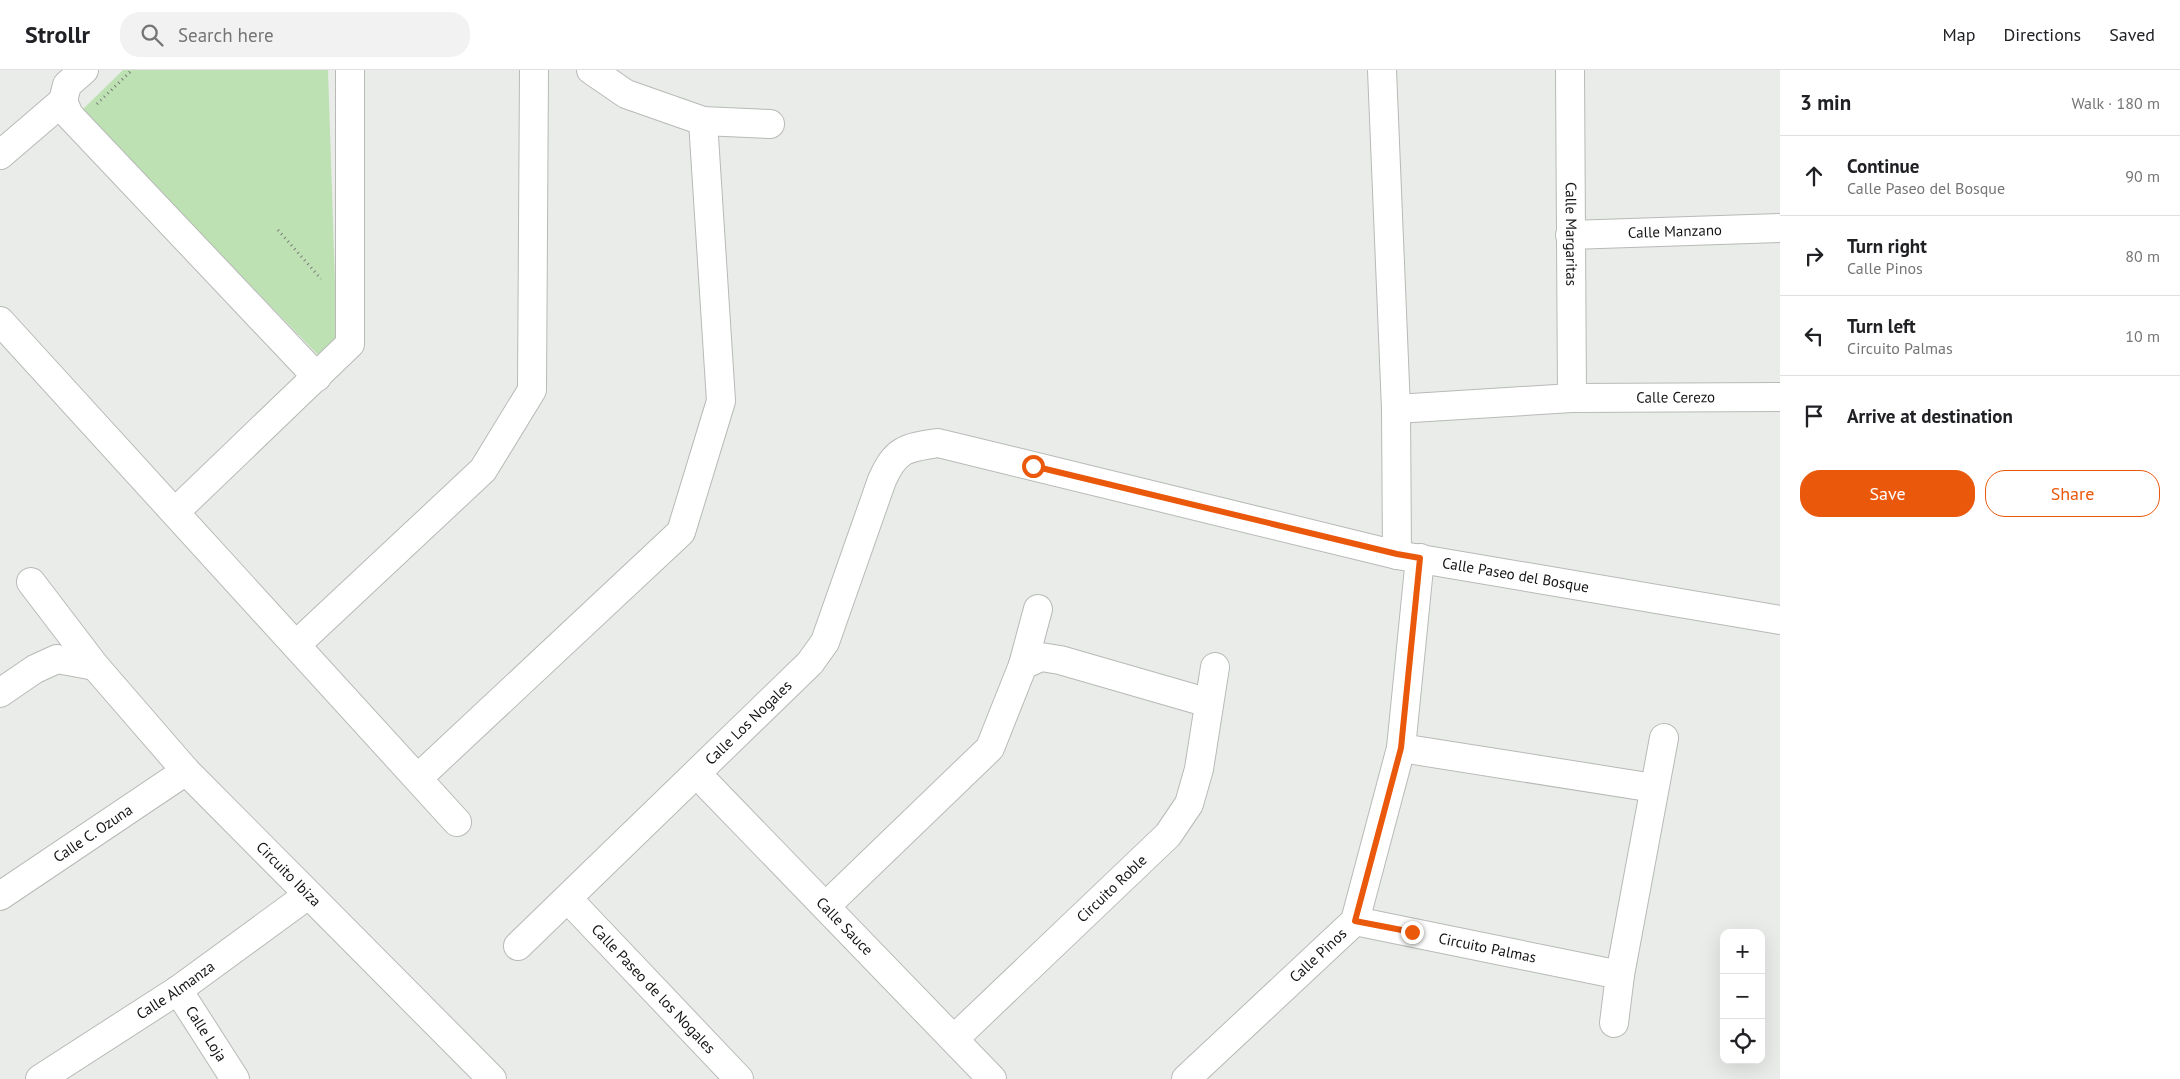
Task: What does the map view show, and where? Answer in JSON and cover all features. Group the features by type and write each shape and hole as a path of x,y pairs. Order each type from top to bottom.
{"street":[{"path":"0,155 63,101 67,85 84,70"},
{"path":"175,512 350,344 350,70"},
{"path":"296,645 484,470 532,390 534,70"},
{"path":"591,70 626,94 703,121 770,124"},
{"name":"Calle Pinos","path":"1186,1079 1355,921 1401,748 1408,556 1396,409 1382,70"},
{"name":"Calle Margaritas","path":"1570,70 1572,398"},
{"path":"63,101 69,115 317,377"},
{"path":"418,778 681,532 721,402 703,121"},
{"name":"Calle Manzano","path":"1570,235 1780,228"},
{"path":"0,321 458,822"},
{"name":"Calle Cerezo","path":"1396,409 1572,398 1780,398"},
{"name":"Calle Paseo del Bosque","path":"904,451 938,443 1408,556 1780,620"},
{"name":"Calle Los Nogales","path":"518,946 810,664 826,642 882,480 892,460 904,451"},
{"name":"Circuito Ibiza","path":"31,582 95,666 186,771 485,1076"},
{"path":"826,906 990,748 1022,665 1038,609"},
{"path":"1022,665 1042,657 1060,660 1210,703"},
{"path":"0,693 35,669 57,659 95,666"},
{"name":"Circuito Roble","path":"954,1040 1168,835 1189,804 1199,769 1215,667"},
{"path":"1614,1023 1620,975 1664,738"},
{"path":"1401,748 1654,788"},
{"name":"Calle C. Ozuna","path":"0,896 186,771"},
{"name":"Calle Sauce","path":"697,774 992,1079"},
{"name":"Calle Almanza","path":"40,1079 178,990 308,895"},
{"name":"Calle Paseo de los Nogales","path":"568,899 738,1079"},
{"name":"Circuito Palmas","path":"1355,921 1620,975"},
{"name":"Calle Loja","path":"178,990 235,1079"}],"path":[{"path":"91,110 132,70"},
{"path":"278,230 335,294 350,307"}],"green space":[{"path":"123,70 328,70 337,343 322,359 81,111"}],"route":[{"path":"1033,466 1420,558 1401,748 1355,921 1412,932"}]}
